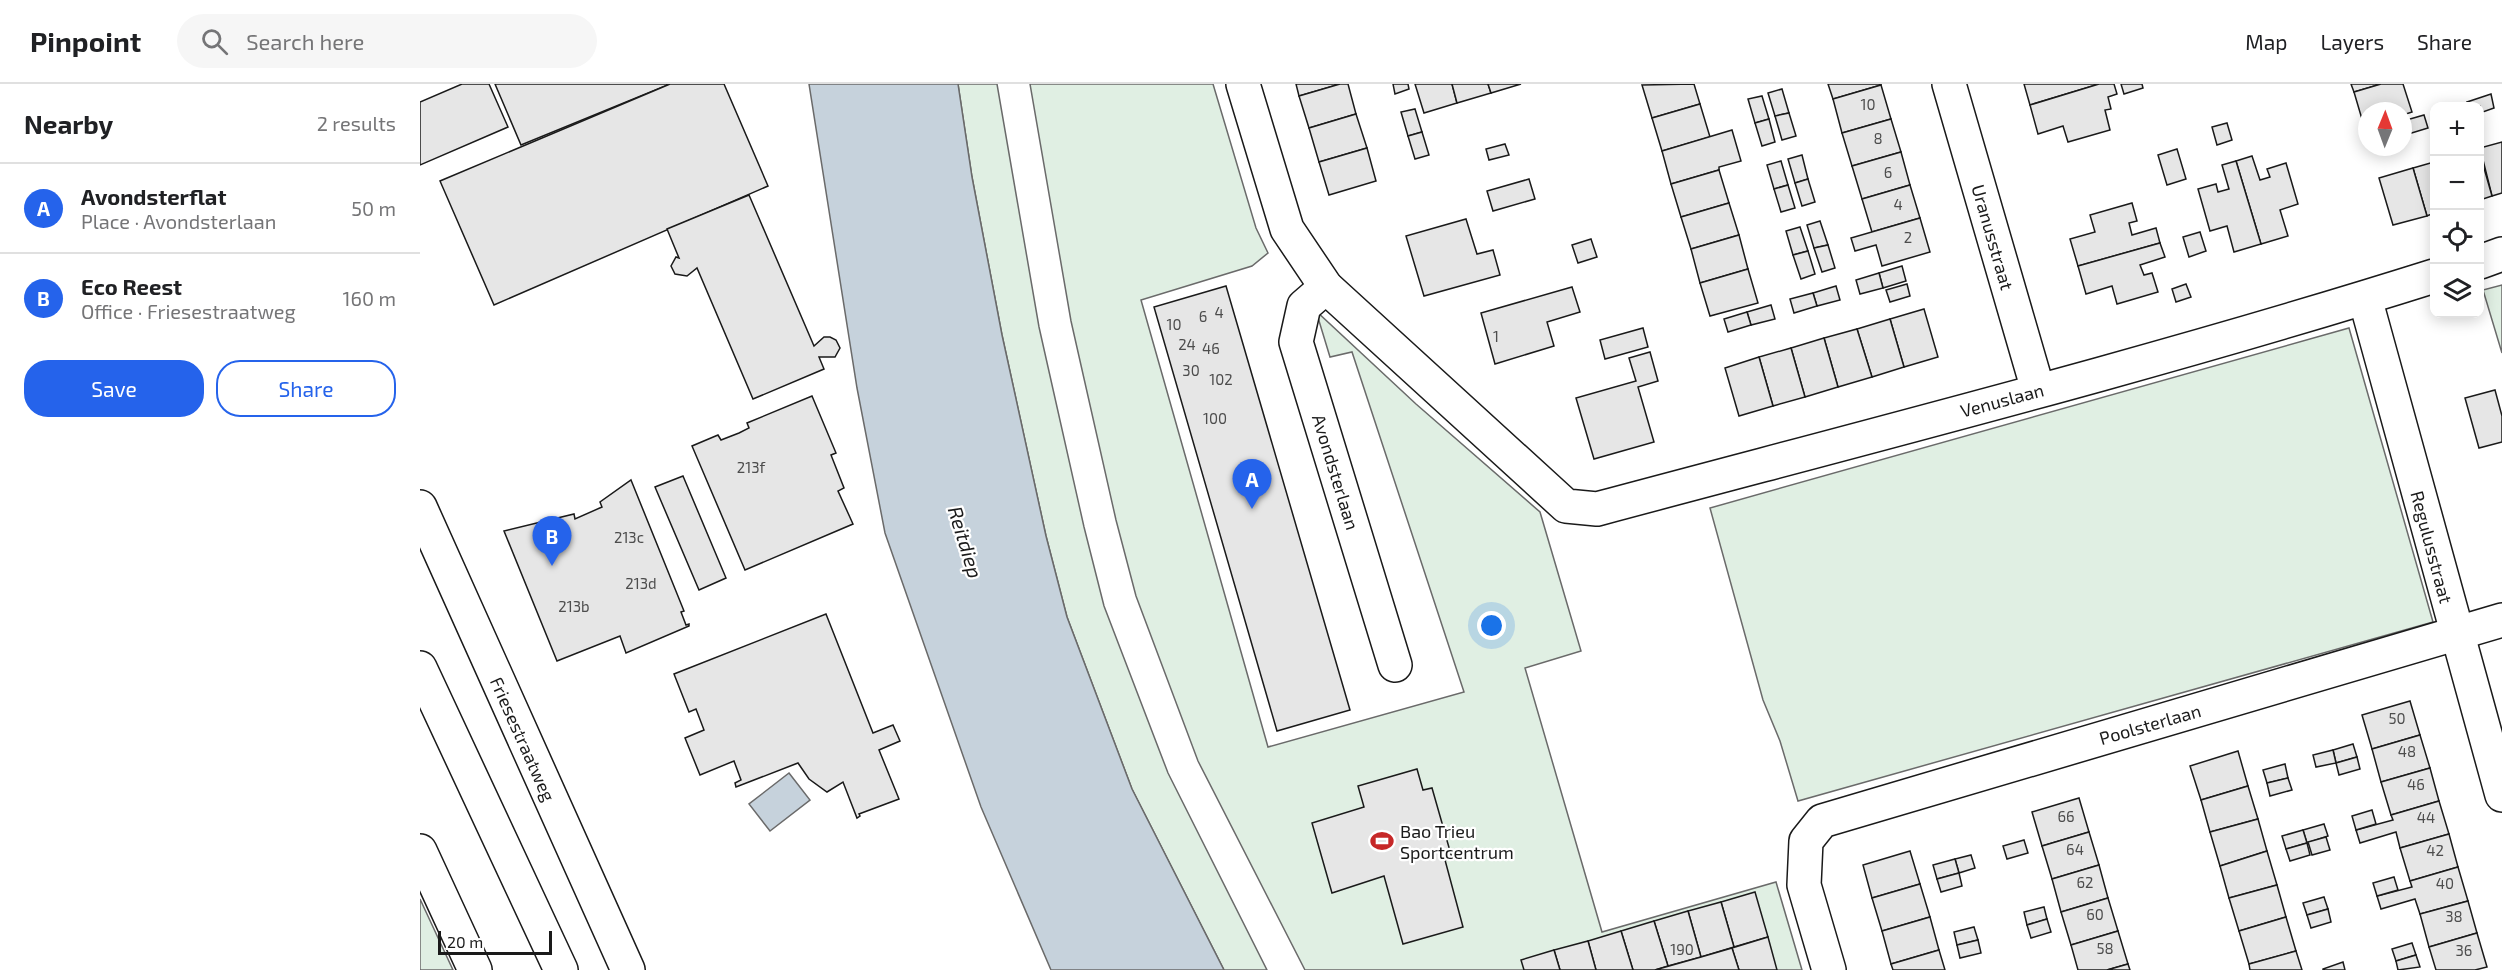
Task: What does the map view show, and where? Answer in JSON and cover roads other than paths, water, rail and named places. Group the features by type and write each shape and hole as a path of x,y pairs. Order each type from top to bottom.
{"main road":[{"path":"1243,84 1287,229 1326,287"},
{"name":"Uranusstraat","path":"1949,84 2038,390"},
{"path":"2484,261 2502,255"},
{"name":"Venuslaan","path":"1326,287 1566,506 1597,509 2038,390 2365,298 2430,277"},
{"name":"Avondsterlaan","path":"1326,287 1304,306 1296,342 1395,665"},
{"name":"Regulusstraat","path":"2365,298 2502,795"},
{"name":"Friesestraatweg","path":"420,507 627,970"},
{"name":"Poolsterlaan","path":"1829,970 1804,885 1806,841 1822,820 2502,620"},
{"path":"420,668 561,970"},
{"path":"420,851 475,970"}],"water":[{"name":"Reitdiep","path":"809,84 958,84 972,177 1002,335 1046,536 1067,617 1132,789 1224,970 1051,970 981,807 885,533 857,388"},
{"path":"789,773 810,800 770,831 749,804"}],"place":[{"name":"Avondsterflat","path":"1252,509"},
{"name":"Eco Reest","path":"552,566"},
{"name":"Bao Trieu Sportcentrum","path":"1382,841"}]}
